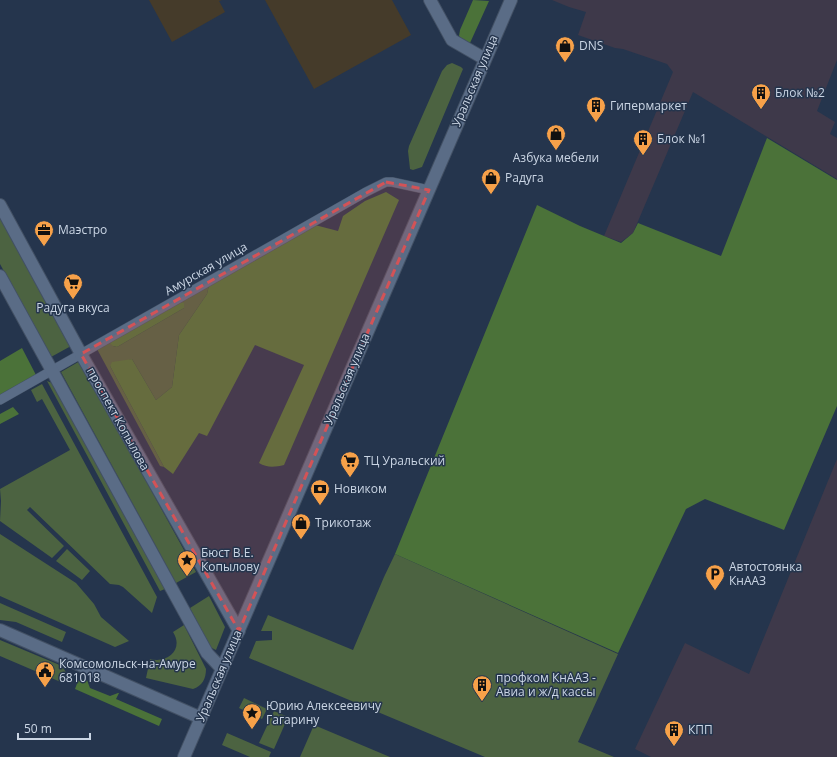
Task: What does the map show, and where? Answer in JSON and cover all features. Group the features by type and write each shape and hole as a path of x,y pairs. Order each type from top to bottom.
{"street":[{"path":"430,0 452,40 485,59"},
{"name":"Уральская улица","path":"184,757 510,0"},
{"name":"Амурская улица","path":"0,400 360,195 386,182 429,190"},
{"name":"проспект Копылова","path":"0,205 81,354 239,631"},
{"path":"0,276 207,653 222,669"},
{"path":"0,630 201,718"}],"highlighted area":[{"path":"386,182 429,190 243,619 239,631 81,354"}],"shaded area":[{"path":"149,0 222,0 219,1 225,12 172,42"},
{"path":"265,0 392,0 411,35 314,89"},
{"path":"552,0 837,0 837,60 817,111 835,122 830,134 837,138 837,179 693,92 633,233 621,242 604,236 673,72 667,64 578,35 586,12"},
{"path":"837,459 837,757 651,757 635,749 685,643 749,674"}],"green space":[{"path":"473,0 489,1 470,43 459,36 460,30"},
{"path":"452,63 463,69 422,167 413,170 410,169 408,151 409,146 442,71 447,65"},
{"path":"767,138 837,180 837,406 784,530 705,499 686,509 618,653 395,554 537,205 580,226 621,243 633,233 638,223 721,256"},
{"path":"386,192 399,200 284,465 271,467 259,463 304,365 255,345 207,436 199,433 173,474 164,467 110,366 112,362 132,359 156,400 172,387 179,335 207,294 209,285 315,225 338,231 343,216 365,201"},
{"path":"0,218 71,346 51,357 0,264"},
{"path":"209,285 207,294 179,335 172,387 156,400 132,359 110,366 164,467 160,466 97,349 113,339 113,346 117,347 184,308 179,302"},
{"path":"179,302 184,303 184,308 117,347 110,343 113,339"},
{"path":"22,348 36,375 0,395 0,361"},
{"path":"80,361 196,572 176,583 61,372"},
{"path":"47,381 52,383 165,589 160,591"},
{"path":"42,384 157,597 152,613 123,587 110,584 30,507 27,510 64,546 52,558 0,521 0,489 70,450 42,399 37,402 31,390"},
{"path":"13,407 19,414 0,424 0,414"},
{"path":"0,534 76,583 94,604 101,617 129,641 115,647 0,596"},
{"path":"67,549 90,571 82,580 56,561"},
{"path":"395,554 618,654 578,742 614,757 485,757 249,658 256,641 272,640 272,631 261,631 268,615 353,650"},
{"path":"209,596 225,627 216,650 210,647 190,608"},
{"path":"0,603 66,632 62,642 16,622 0,620"},
{"path":"184,625 206,669 203,682 193,689 146,678 150,659 163,659 172,654 177,644 173,632"},
{"path":"0,640 62,666 67,674 63,683 0,656"},
{"path":"81,679 87,680 90,688 110,696 119,693 116,699 162,719 159,726 75,689 78,681"},
{"path":"244,698 267,709 262,719 239,708"},
{"path":"274,711 288,717 274,749 259,743"},
{"path":"314,725 390,757 300,757"},
{"path":"227,733 271,752 269,757 250,757 222,745"}],"place":[{"name":"DNS","path":"565,63"},
{"name":"Блок №2","path":"761,110"},
{"name":"Гипермаркет","path":"596,123"},
{"name":"Азбука мебели","path":"556,151"},
{"name":"Блок №1","path":"643,156"},
{"name":"Радуга","path":"491,195"},
{"name":"Маэстро","path":"44,247"},
{"name":"Радуга вкуса","path":"73,300"},
{"name":"ТЦ Уральский","path":"350,478"},
{"name":"Новиком","path":"320,506"},
{"name":"Трикотаж","path":"301,540"},
{"name":"Бюст В.Е. Копылову","path":"187,577"},
{"name":"Автостоянка КнААЗ","path":"715,591"},
{"name":"Комсомольск-на-Амуре 681018","path":"45,688"},
{"name":"профком КнААЗ - Авиа и ж/д кассы","path":"482,702"},
{"name":"Юрию Алексеевичу Гагарину","path":"252,730"},
{"name":"КПП","path":"674,747"}]}
